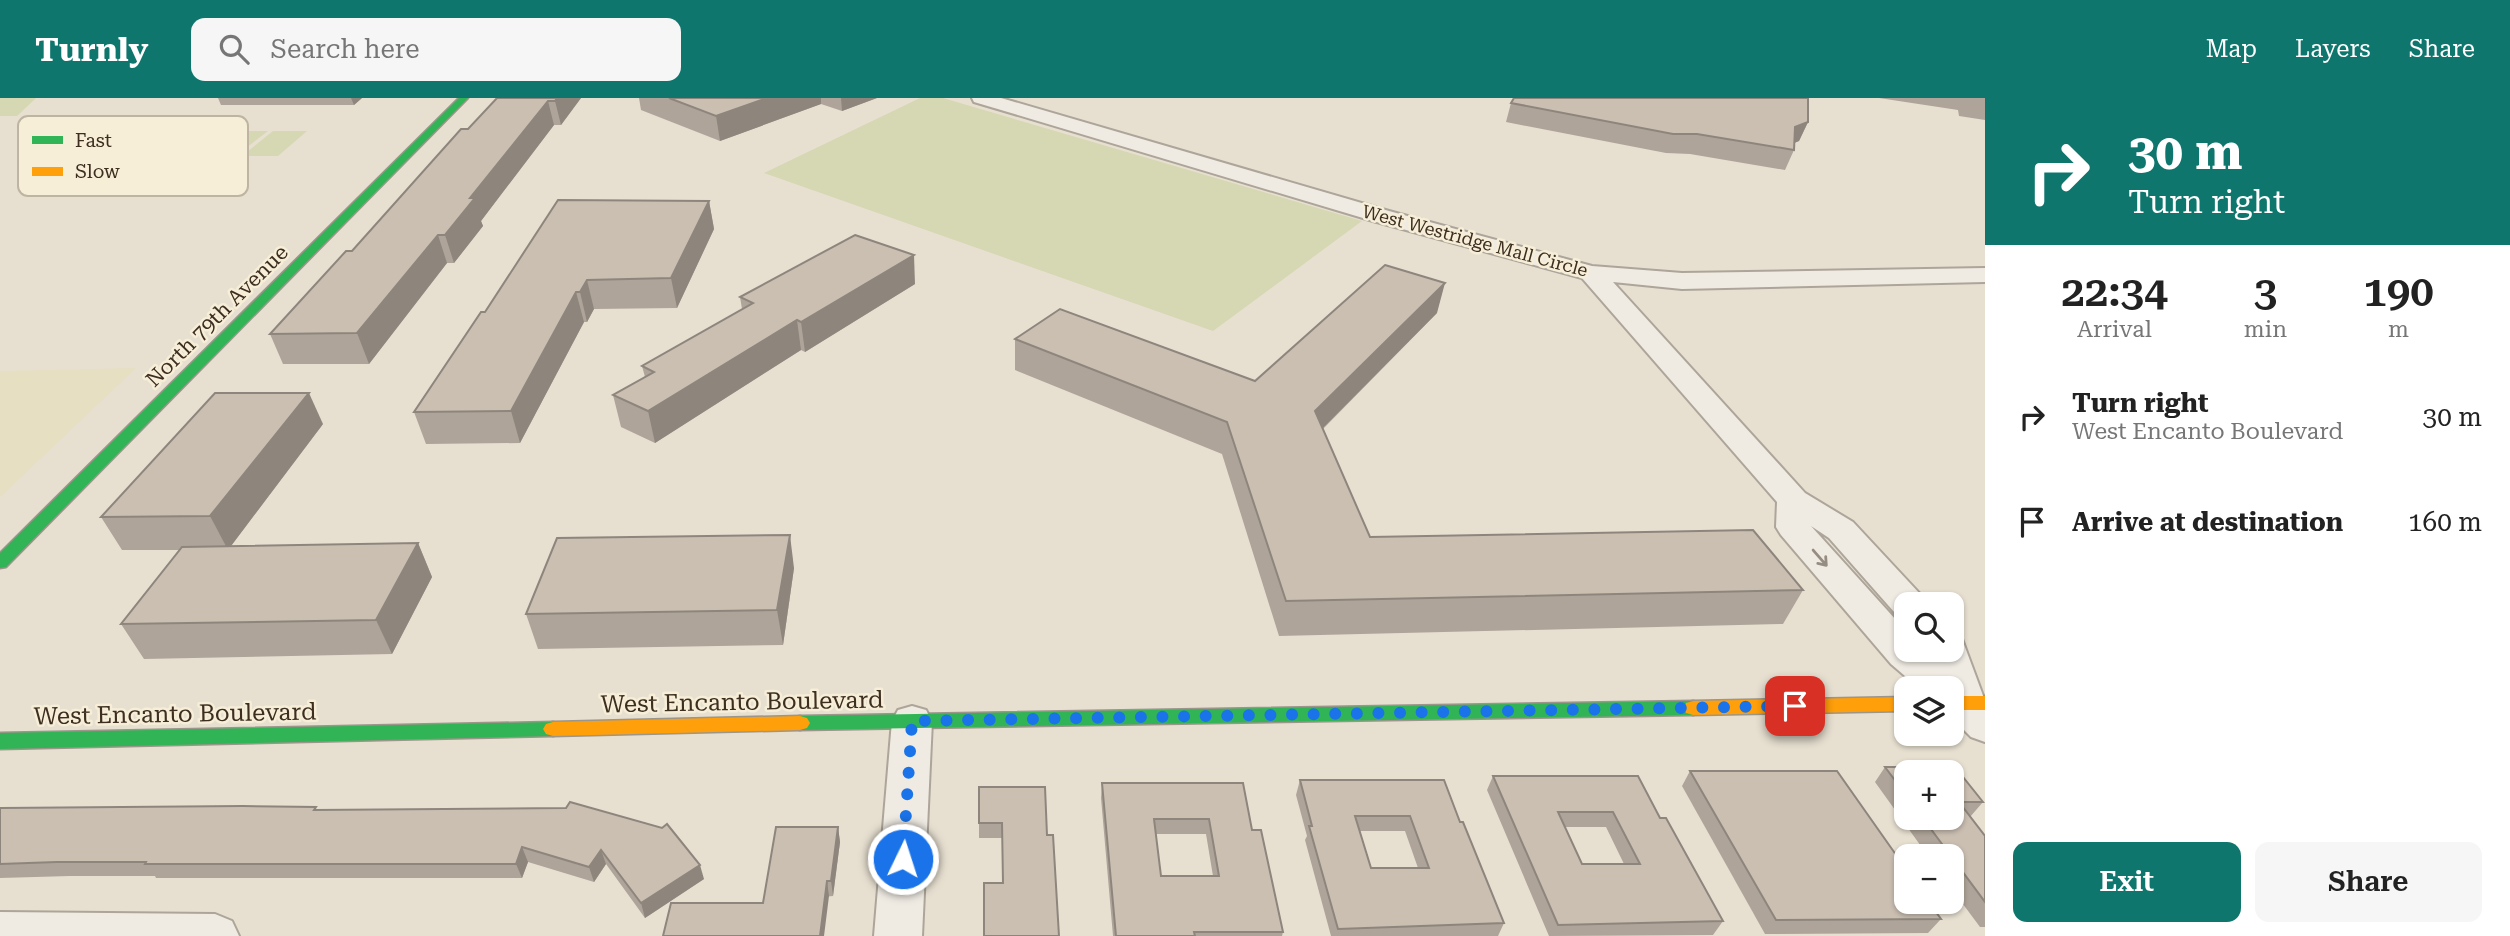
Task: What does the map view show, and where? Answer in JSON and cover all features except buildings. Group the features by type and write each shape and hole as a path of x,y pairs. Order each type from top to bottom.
{"street":[{"name":"North 79th Avenue","path":"0,563 464,98"},
{"name":"West Westridge Mall Circle","path":"981,98 1381,216 1591,273 1682,281 1985,275"},
{"path":"1591,273 1793,499 1841,530 1897,592"},
{"path":"1793,499 1793,527 1904,654 1932,676"},
{"name":"West Encanto Boulevard","path":"0,741 912,721 1894,704"},
{"path":"898,936 912,721"},
{"path":"0,934 215,936"}],"shaded area":[{"path":"136,368 0,497 0,371"}],"green space":[{"path":"0,98 36,98 17,116 0,116"},
{"path":"920,98 943,98 1362,221 1213,331 764,173"},
{"path":"248,131 268,131 248,146"},
{"path":"273,131 307,131 278,156 248,156 248,151"}],"traffic: fast":[{"path":"0,563 464,98"},
{"path":"800,723 1693,708"},
{"path":"0,741 553,729"}],"traffic: slow":[{"path":"1964,703 1985,703"},
{"path":"1693,708 1894,704"},
{"path":"553,729 800,723"}],"route":[{"path":"903,859 912,721 1795,706"}]}
